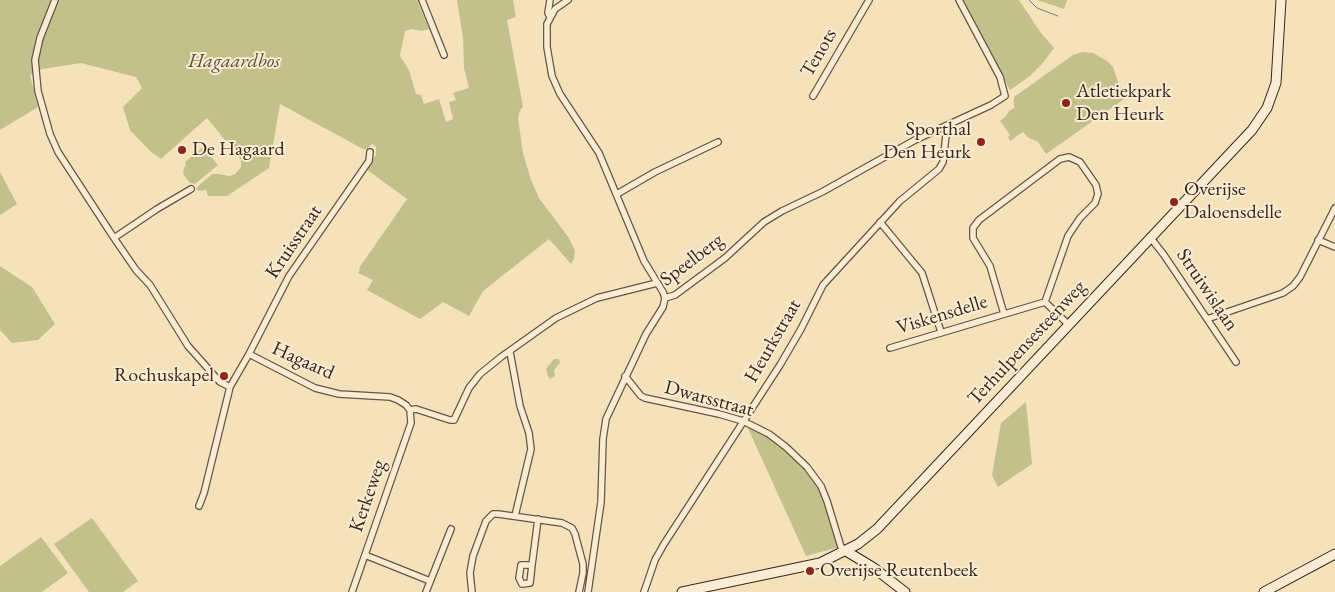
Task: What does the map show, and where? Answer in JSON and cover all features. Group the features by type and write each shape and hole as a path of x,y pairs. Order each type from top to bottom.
{"main road":[{"name":"Terhulpensesteenweg","path":"682,592 804,567 830,559 858,544 877,529 1252,130 1267,108 1276,83 1281,0"},
{"path":"858,544 863,556 900,591"},
{"path":"846,551 874,568"},
{"path":"1264,592 1335,554"}],"street":[{"path":"55,0 40,38 35,60 38,91 50,134 58,152 136,270 150,285 188,346 220,382 230,387"},
{"path":"422,0 444,55"},
{"path":"550,0 548,13 550,17"},
{"path":"568,0 558,6 550,17 547,28 547,48 555,85 599,153 644,261 665,298"},
{"name":"Tenots","path":"813,96 869,0"},
{"name":"Speelberg","path":"588,592 601,502 604,429 610,409 646,334 663,307 665,298 675,295 725,258 764,222 782,211 822,192 916,140 991,105 1005,96 1000,78 959,0"},
{"name":"Heurkstraat","path":"644,592 656,560 674,527 801,328 823,285 906,195 941,167 947,126"},
{"path":"617,194 655,172 718,142"},
{"name":"Kruisstraat","path":"249,354 289,276 368,161 370,152"},
{"path":"1004,314 990,266 973,238 973,228 980,220 1060,160 1069,158 1080,162 1096,185 1098,194 1095,203 1080,218 1068,236 1045,302 1069,325"},
{"path":"114,238 156,208 191,189"},
{"path":"1207,319 1283,293 1293,286 1300,277 1335,208"},
{"path":"880,222 922,274 941,332"},
{"name":"Struiwislaan","path":"1150,237 1236,362"},
{"path":"1318,240 1335,248"},
{"name":"Hagaard","path":"199,506 230,387 249,354 315,388 339,394 390,397 406,405 410,410 416,409 454,420 457,417 464,396 474,380 486,369 556,318 596,298 657,283"},
{"name":"Viskensdelle","path":"890,348 1045,302"},
{"path":"510,352 520,406 529,432 531,449 515,516"},
{"name":"Dwarsstraat","path":"626,376 641,396 650,400 719,414 743,421 769,434 786,447 813,473 828,501 841,547 846,551"},
{"name":"Kerkeweg","path":"352,592 411,424 412,416 410,410"},
{"path":"472,592 470,582 471,564 486,521 493,514 568,524 575,534 579,548 583,573 579,592"},
{"path":"532,565 538,519"},
{"path":"426,592 451,528"},
{"path":"365,555 430,581"},
{"path":"583,573 591,574"},
{"path":"582,581 590,582"}],"green space":[{"name":"Hagaardbos","path":"0,0 417,0 429,29 405,31 400,56 409,70 416,94 421,95 424,104 439,99 446,122 453,119 449,102 456,100 453,93 469,88 464,68 463,38 457,0 513,0 516,17 507,20 523,107 518,118 523,153 531,180 539,198 569,238 575,251 574,259 571,264 549,239 483,291 469,316 443,302 420,319 367,290 373,280 358,273 359,268 407,199 366,169 376,155 376,147 372,144 367,149 363,149 280,104 269,168 227,196 208,196 206,190 198,191 196,188 212,174 230,176 235,174 241,167 241,160 207,118 161,159 151,152 130,130 123,107 142,88 136,77 81,63 42,69 30,75 38,107 0,130"},
{"path":"960,0 1019,0 1041,33 1054,48 1030,76 1010,90"},
{"path":"1037,0 1067,0 1064,9"},
{"name":"Atletiekpark Den Heurk","path":"1082,52 1093,53 1113,67 1119,85 1127,97 1046,154 1038,142 1029,138 1023,132 1010,141 1008,137 1010,135 1000,121 1014,108 1014,97 1073,55"},
{"path":"203,147 218,165 195,184 190,183 183,174 185,162"},
{"path":"0,172 17,204 0,215"},
{"path":"0,266 32,287 55,324 38,340 12,343 0,330"},
{"path":"554,359 559,359 560,363 554,370 555,376 550,379 546,369"},
{"path":"1026,402 1032,464 998,487 992,475 1001,423"},
{"path":"746,424 759,430 802,463 821,490 839,547 806,556"},
{"path":"92,518 138,581 123,592 89,592 54,544"},
{"path":"41,537 68,573 42,592 0,592 0,566"}],"waterway":[{"path":"1029,0 1037,8 1058,16"}],"place":[{"name":"Atletiekpark Den Heurk","path":"1066,103"},
{"name":"Sporthal Den Heurk","path":"981,142"},
{"name":"De Hagaard","path":"182,150"},
{"name":"Overijse Daloensdelle","path":"1174,202"},
{"name":"Rochuskapel","path":"224,376"},
{"name":"Overijse Reutenbeek","path":"810,571"}]}
